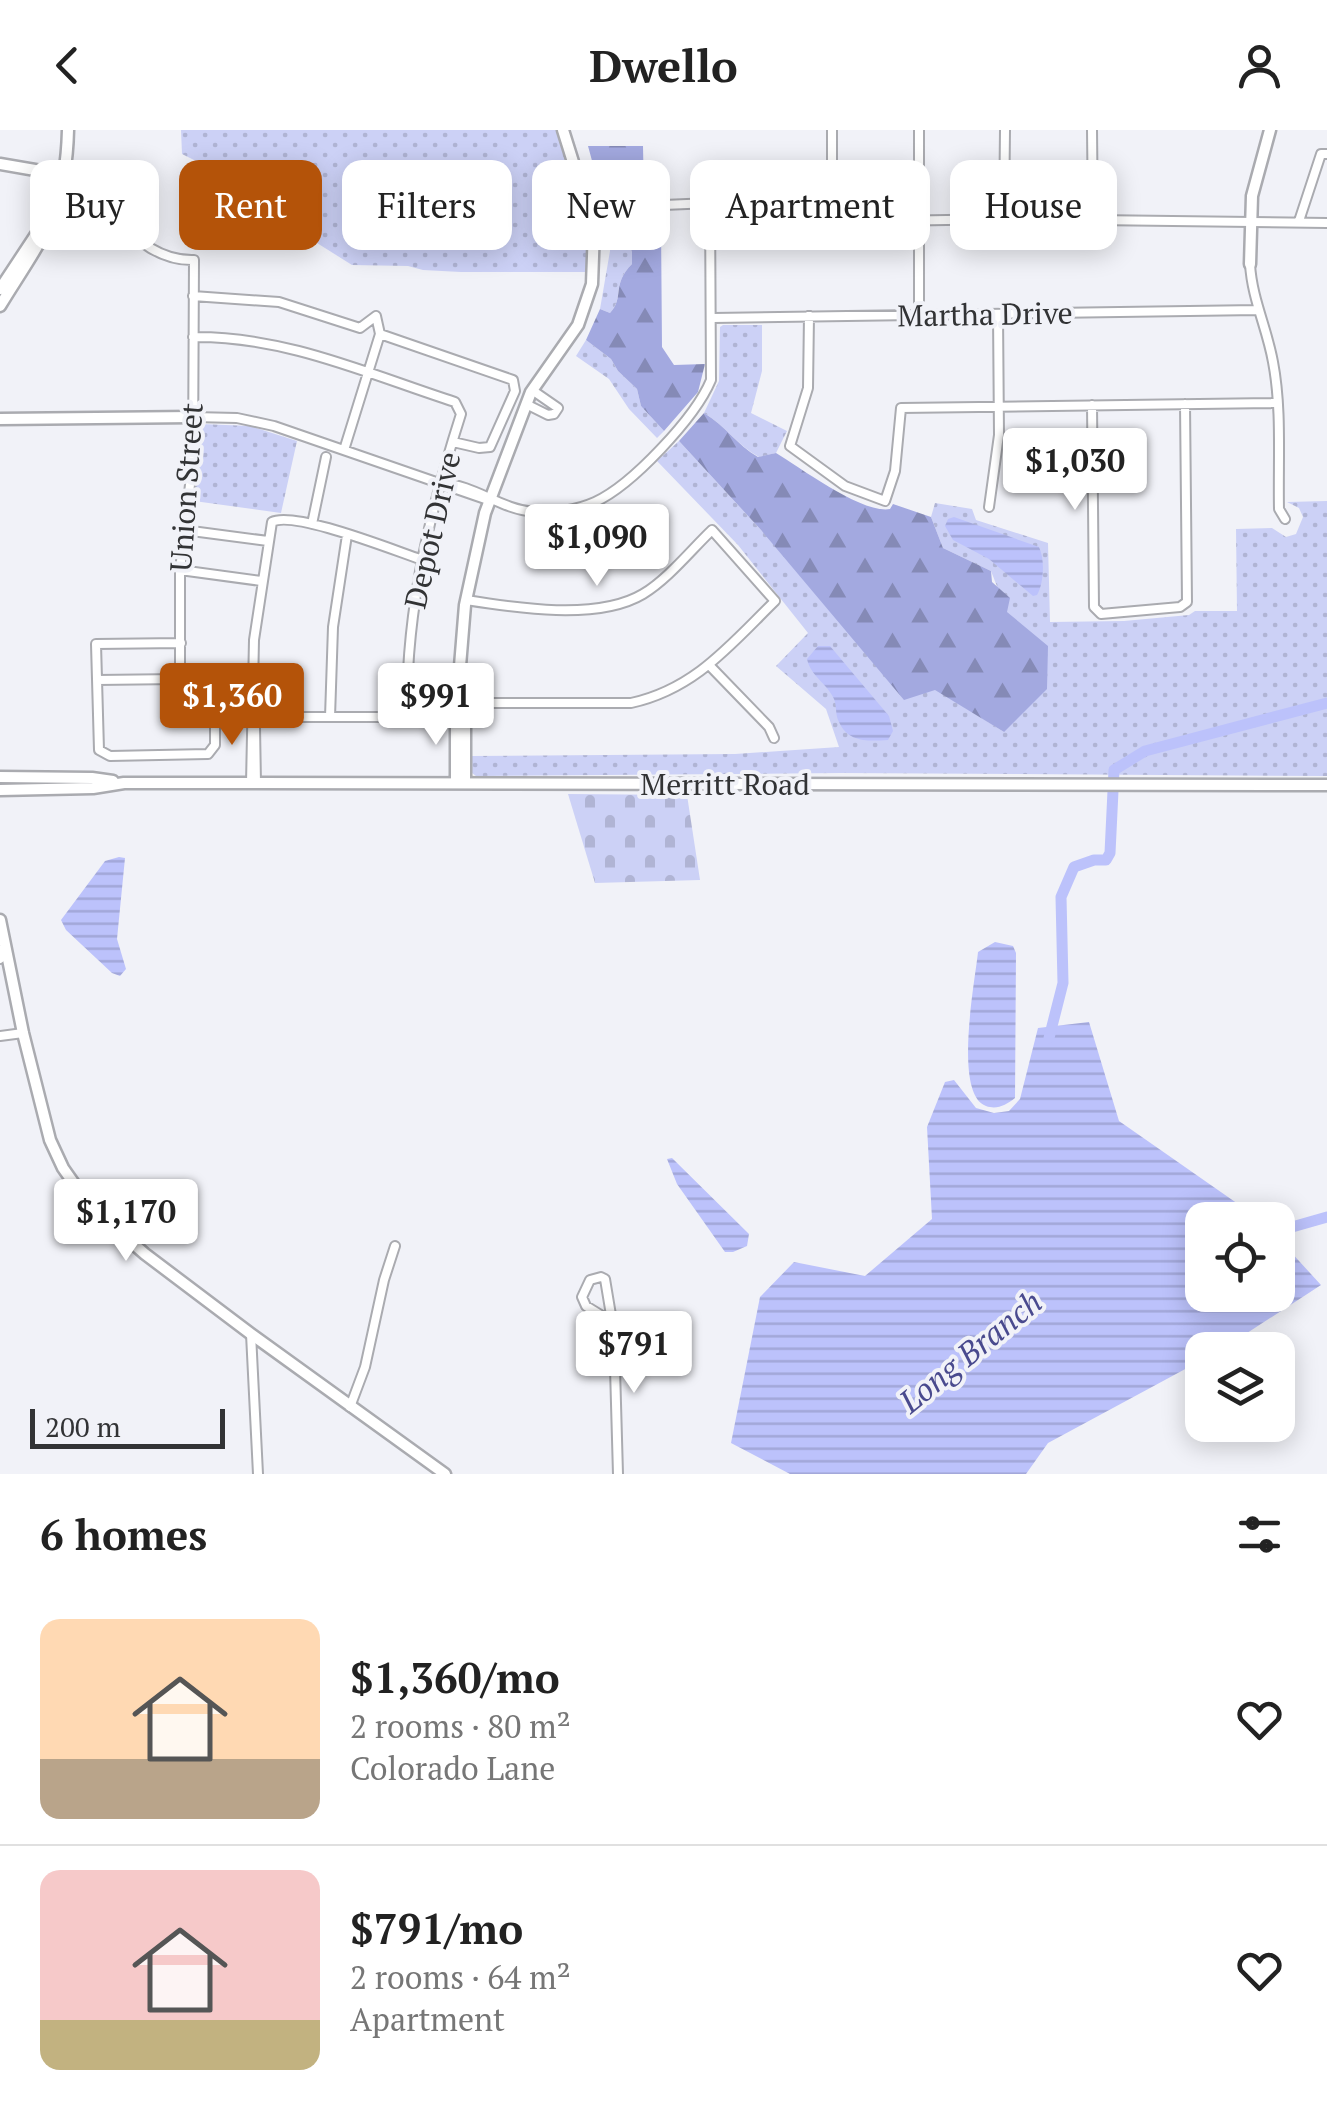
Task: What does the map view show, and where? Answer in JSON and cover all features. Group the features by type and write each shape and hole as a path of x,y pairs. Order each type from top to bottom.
{"street":[{"path":"62,160 65,130"},
{"path":"460,782 456,714 469,600 491,499 535,392 586,323 600,273 599,218 567,130"},
{"path":"832,130 832,160"},
{"path":"919,130 919,160"},
{"path":"930,221 1004,219 1005,130"},
{"path":"1092,130 1093,220 1327,223"},
{"path":"1270,130 1250,222 1250,264 1273,360 1279,509 1286,520"},
{"path":"1299,221 1321,154 1327,154"},
{"path":"0,164 30,169"},
{"path":"0,419 193,416 255,422 440,483 455,484 491,499 538,512 569,510 615,489 688,421 711,380 710,203 670,204"},
{"path":"0,289 30,242"},
{"path":"0,306 37,250"},
{"name":"Union Street","path":"155,250 172,258 194,260 191,485 180,570 180,714 214,717"},
{"path":"918,250 919,315"},
{"path":"193,296 279,302 360,328 376,316 380,334 344,450"},
{"name":"Martha Drive","path":"713,318 1258,310"},
{"path":"989,507 999,435 998,314"},
{"path":"810,316 808,388 790,446 845,486 885,501 895,471 901,408 1277,404"},
{"path":"380,334 509,377 515,383 515,392 490,447 452,442"},
{"path":"193,337 274,342 368,374"},
{"name":"Depot Drive","path":"330,717 404,714 409,636 420,559 462,414 456,402 368,374"},
{"path":"528,406 548,415 558,408 535,392"},
{"path":"1092,405 1097,612 1184,606 1185,404"},
{"path":"312,524 326,457"},
{"path":"254,783 254,640 261,581 275,519 312,524 420,559"},
{"path":"184,530 268,541"},
{"path":"464,703 630,702 670,691 709,664 775,601 712,530 646,593 625,602 604,608 578,608 517,607 469,600"},
{"path":"181,643 96,644 98,746 106,755 208,754 215,745 214,717 330,717 333,626 348,534"},
{"path":"180,570 261,581"},
{"path":"460,782 469,600"},
{"path":"709,664 774,738"},
{"path":"97,680 179,679"},
{"name":"Merritt Road","path":"0,777 92,778 124,783 1327,785"},
{"name":"Merritt Road","path":"0,790 93,788 124,783"},
{"path":"0,920 2,954 50,1140 63,1168 89,1205 145,1254 445,1474"},
{"path":"0,1036 23,1033"},
{"path":"350,1407 365,1366 384,1280 396,1246"},
{"path":"612,1322 586,1306 582,1298 590,1280 600,1276 604,1279 612,1322 618,1474"},
{"path":"251,1334 258,1474"}],"green space":[{"path":"181,130 557,130 568,160 532,160 532,250 587,250 588,272 461,272 352,265 322,246 322,160 194,160 182,154"},
{"path":"588,146 643,146 643,160 592,160"},
{"path":"631,250 632,264 622,278 610,313 600,309 610,251"},
{"path":"661,250 662,347 674,365 705,364 698,392 664,431 641,406 637,389 611,359 586,340 600,309 610,313 617,302 622,278 632,264 632,252"},
{"path":"723,325 762,325 762,371 751,413 787,431 776,453 759,457 704,413 719,381"},
{"path":"586,340 611,359 637,389 641,406 664,431 657,438 629,409 609,379 576,356"},
{"path":"704,413 758,457 776,453 832,488 878,509 890,509 893,504 931,517 943,548 991,571 992,582 1010,598 1007,612 1048,646 1047,689 1004,732 935,690 904,700 761,530 679,441"},
{"path":"201,424 250,426 297,441 281,513 194,501"},
{"path":"679,441 761,530 935,689 1004,732 1007,612 991,571 943,548 931,517 935,503 972,509 976,520 1048,543 1050,622 1124,621 1189,615 1195,611 1237,611 1236,529 1272,528 1286,537 1296,534 1303,517 1299,508 1287,502 1327,501 1327,776 476,776 472,773 472,756 735,754 839,747 826,709 776,666 808,633 738,545 657,461"},
{"path":"568,794 687,795 700,880 595,883"}],"water":[{"path":"954,517 1039,547 1043,571 1037,595 1033,596 989,559 953,540 945,526"},
{"path":"818,646 830,646 889,716 893,731 888,740 860,739 843,729 834,699 807,659"},
{"path":"125,858 117,939 126,969 120,976 66,930 61,920 105,861"},
{"path":"995,942 1013,946 1016,953 1015,1098 994,1107 986,1106 976,1097 970,1081 968,1036 978,952"},
{"path":"1089,1022 1119,1121 1235,1202 1185,1202 1185,1312 1279,1312 1249,1332 1185,1332 1185,1369 1048,1443 1026,1474 790,1474 731,1443 760,1297 794,1262 865,1276 932,1219 927,1127 945,1082 954,1080 976,1108 994,1113 1009,1111 1020,1099 1038,1028"},
{"path":"672,1158 749,1234 747,1246 725,1252 677,1184 667,1159"},
{"path":"1295,1257 1321,1285 1295,1302"}],"waterway":[{"path":"1049,1038 1063,983 1061,897 1074,867 1106,860 1110,853 1114,770 1145,751 1327,703"},
{"name":"Long Branch","path":"1295,1226 1327,1217"}]}
